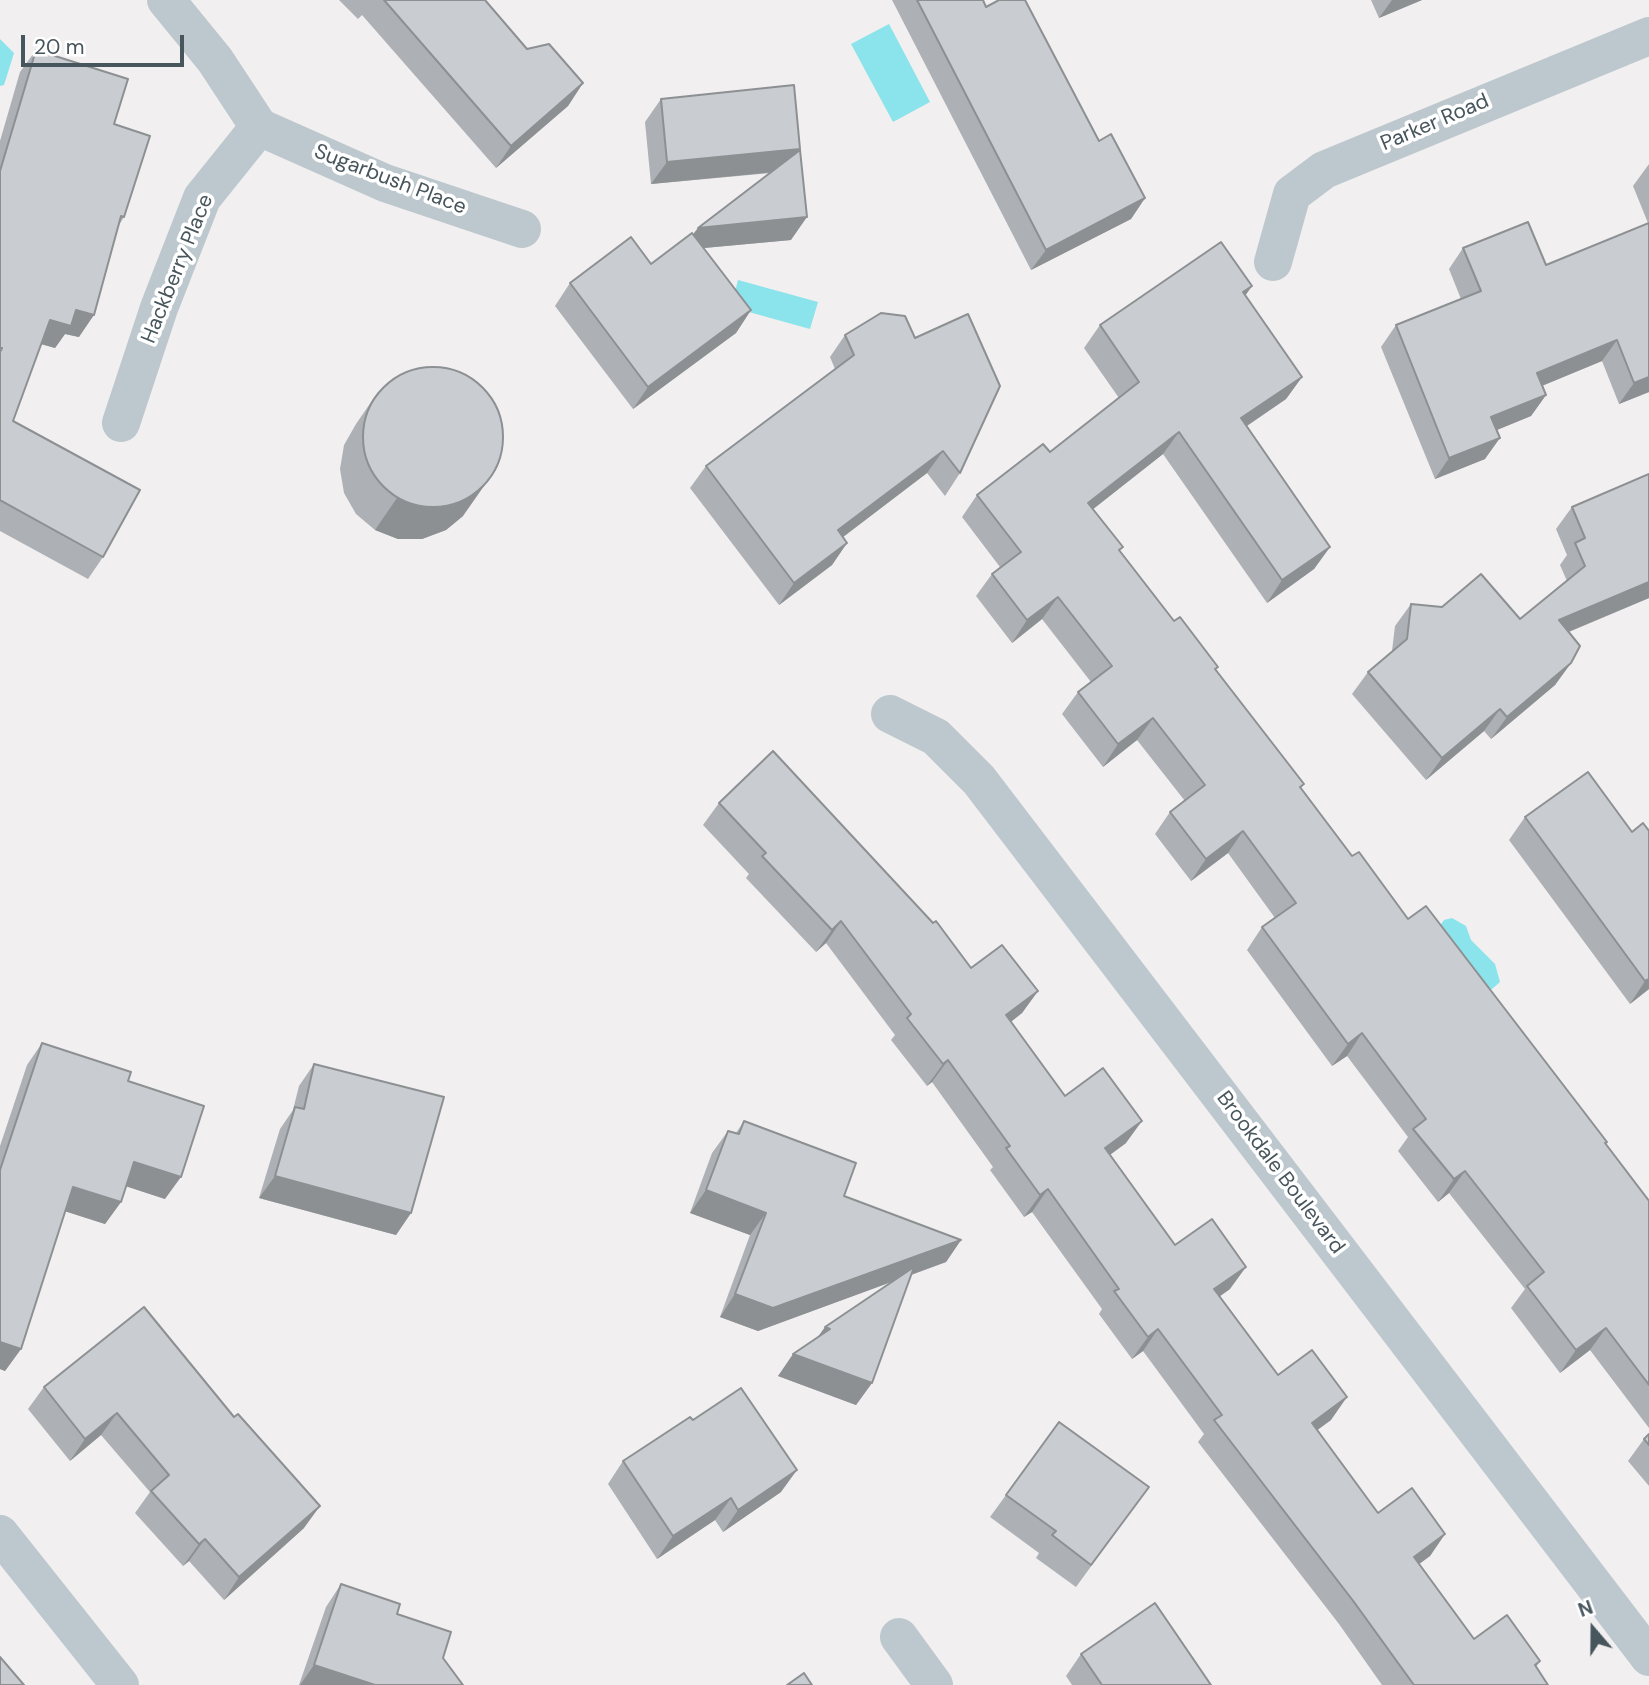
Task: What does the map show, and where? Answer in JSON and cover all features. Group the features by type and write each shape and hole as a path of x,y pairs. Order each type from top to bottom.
{"street":[{"path":"166,0 215,60 259,127"},
{"name":"Parker Road","path":"1273,262 1292,194 1324,170 1649,36"},
{"name":"Sugarbush Place","path":"259,127 385,183 522,229"},
{"name":"Hackberry Place","path":"121,424 159,308 202,198 259,127"},
{"name":"Brookdale Boulevard","path":"890,714 936,737 979,780 1649,1657"},
{"path":"0,1534 120,1685"},
{"path":"899,1637 934,1685"}],"water":[{"path":"889,24 930,102 893,122 851,44"},
{"path":"0,39 14,53 4,85 0,86"},
{"path":"738,280 818,302 810,329 731,307"},
{"path":"1452,918 1466,926 1471,940 1495,964 1500,982 1492,989 1486,992 1439,927 1444,920"}],"building":[{"path":"384,0 485,0 527,49 549,44 583,83 511,146"},
{"path":"917,0 983,0 986,7 999,0 1025,0 1099,141 1111,134 1145,198 1046,250"},
{"path":"36,50 128,79 114,124 150,136 124,217 121,216 94,315 76,310 71,326 50,320 13,421 140,490 103,557 0,500 0,171"},
{"path":"794,85 800,149 667,162 661,99"},
{"path":"800,150 807,217 698,228"},
{"path":"1528,222 1546,265 1649,223 1649,377 1634,383 1617,340 1537,373 1546,395 1491,417 1500,438 1449,458 1396,325 1481,291 1463,248"},
{"path":"692,233 751,310 648,387 570,283 631,237 651,264"},
{"path":"1221,242 1252,286 1243,292 1302,377 1241,418 1330,547 1282,580 1179,432 1088,503 1123,547 1119,550 1174,621 1180,617 1218,667 1215,669 1304,784 1300,787 1352,856 1359,852 1408,919 1426,906 1649,1201 1649,1385 1606,1328 1576,1350 1527,1286 1544,1272 1465,1171 1454,1179 1413,1129 1426,1119 1362,1033 1348,1044 1262,927 1296,903 1243,831 1206,859 1170,812 1205,785 1153,718 1118,744 1078,692 1112,666 1058,597 1027,620 992,574 1021,552 977,495 1043,444 1050,452 1139,382 1100,325"},
{"path":"881,313 905,316 915,338 968,314 1000,386 960,473 943,451 838,530 847,543 794,583 706,466 854,355 845,335"},
{"path":"433,367 460,372 483,387 498,410 503,437 498,464 483,487 460,502 433,507 406,502 383,487 368,464 363,437 368,410 383,387 406,372"},
{"path":"1649,474 1649,582 1559,620 1580,646 1571,663 1507,717 1500,709 1442,758 1368,672 1407,639 1411,604 1442,607 1481,574 1520,619 1585,566 1575,543 1585,538 1572,507"},
{"path":"773,751 933,923 936,921 971,968 1002,945 1038,991 1006,1015 1065,1096 1103,1068 1142,1121 1105,1148 1175,1245 1212,1219 1246,1267 1214,1289 1278,1375 1312,1350 1347,1397 1312,1423 1378,1513 1412,1488 1445,1534 1414,1557 1474,1639 1507,1615 1540,1661 1535,1665 1548,1685 1414,1685 1354,1602 1214,1420 1222,1415 1158,1329 1148,1337 1114,1291 1119,1289 1048,1189 1040,1195 1006,1148 1010,1146 948,1060 943,1064 907,1018 911,1014 841,921 832,930 762,856 766,853 719,803"},
{"path":"1588,772 1632,832 1643,823 1649,831 1649,979 1645,981 1525,817"},
{"path":"42,1043 131,1072 128,1081 204,1106 181,1177 134,1162 121,1202 73,1187 21,1349 0,1342 0,1170"},
{"path":"314,1064 444,1097 411,1213 275,1176 295,1107 304,1109"},
{"path":"744,1121 856,1163 844,1196 961,1240 773,1308 735,1294 766,1213 706,1190 728,1131 739,1134"},
{"path":"914,1267 872,1383 793,1354 830,1329 825,1327"},
{"path":"144,1307 234,1417 238,1414 320,1506 239,1577 205,1539 199,1544 151,1491 169,1475 117,1413 85,1439 44,1387"},
{"path":"741,1388 797,1470 738,1510 731,1498 673,1536 623,1461 690,1417 693,1420"},
{"path":"1059,1422 1149,1487 1091,1565 1052,1535 1056,1531 1006,1495"},
{"path":"341,1584 400,1604 397,1614 451,1632 443,1658 463,1685 375,1685 314,1665"},
{"path":"1155,1603 1211,1685 1102,1685 1081,1654"},
{"path":"0,1657 24,1685 0,1685"},
{"path":"804,1673 812,1685 787,1685"}]}
